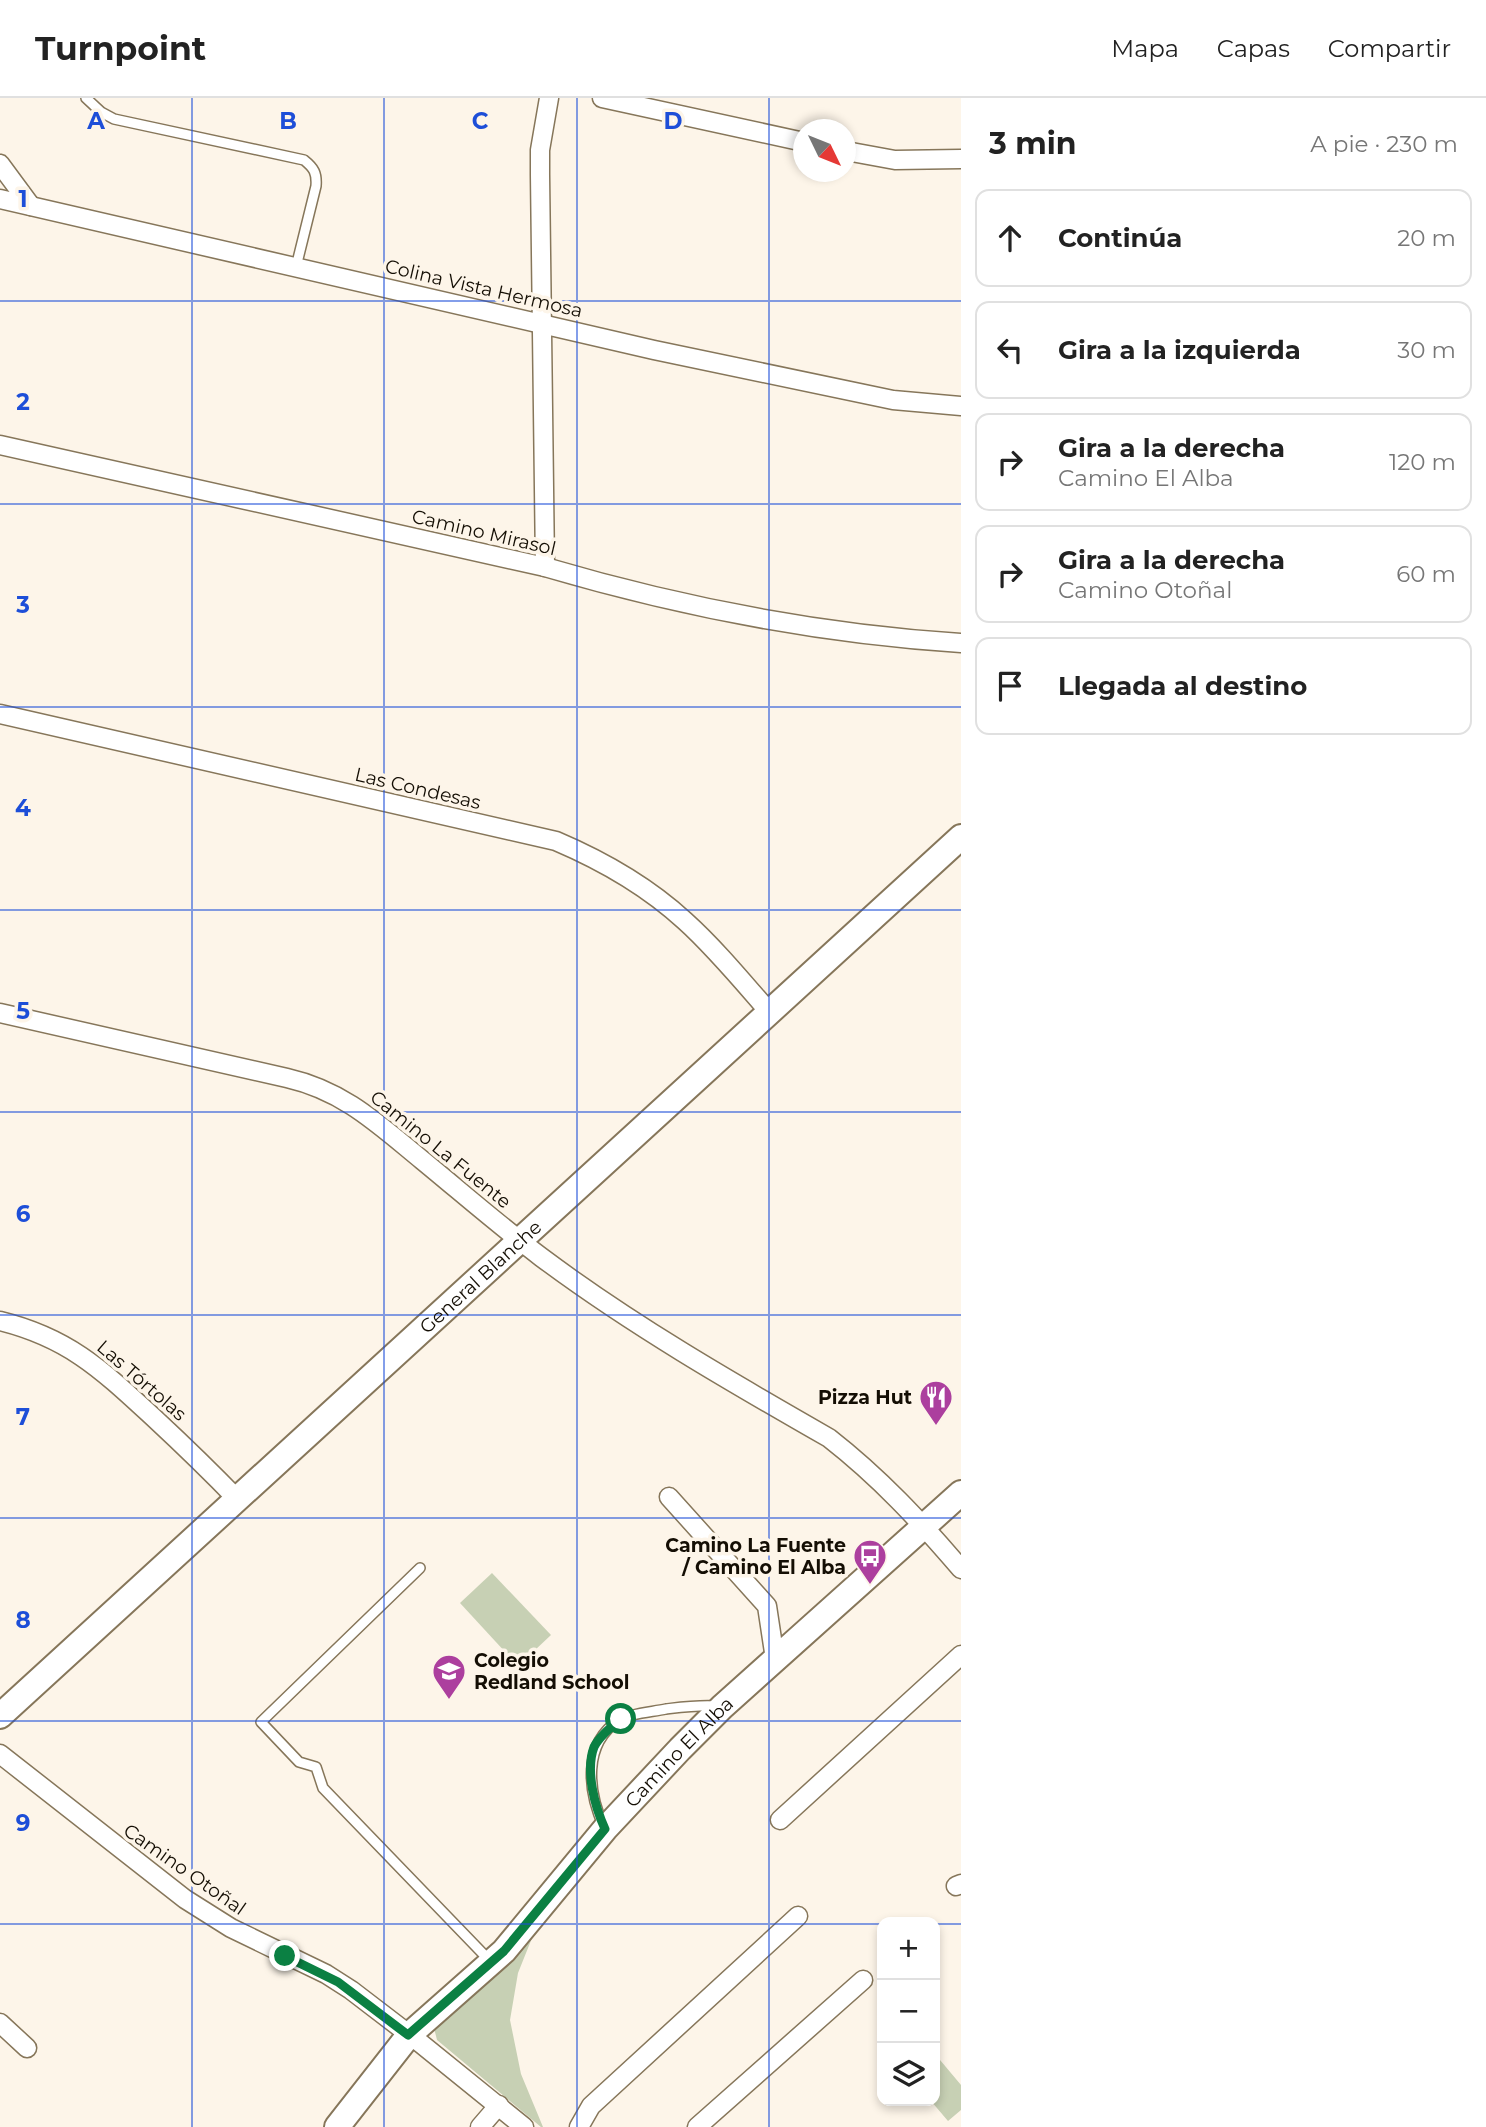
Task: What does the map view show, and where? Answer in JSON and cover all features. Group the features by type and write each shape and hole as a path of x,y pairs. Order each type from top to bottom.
{"main road":[{"name":"General Blanche","path":"0,1716 961,837"},
{"name":"Camino El Alba","path":"337,2127 408,2035 491,1963 519,1934 605,1829 722,1707 961,1493"}],"street":[{"path":"545,567 540,150 549,98"},
{"path":"602,98 793,140"},
{"path":"856,153 895,160 961,159"},
{"path":"0,164 31,206"},
{"name":"Colina Vista Hermosa","path":"0,199 654,350 893,400 961,406"},
{"name":"Camino Mirasol","path":"0,445 545,567 651,596 759,619 872,635 961,643"},
{"name":"Las Condesas","path":"0,714 556,841 612,868 671,909 687,922 769,1013"},
{"name":"Camino La Fuente","path":"0,1013 287,1077 322,1088 353,1104 519,1240 630,1320 829,1438 881,1480 961,1569"},
{"name":"Las Tórtolas","path":"0,1321 54,1339 90,1360 205,1465 237,1500"},
{"path":"669,1497 767,1606 775,1659"},
{"path":"780,1819 961,1655"},
{"name":"Camino Otoñal","path":"0,1754 186,1899 249,1938 338,1982 524,2127"},
{"path":"579,2127 591,2106 798,1916"},
{"path":"697,2127 863,1980"},
{"path":"0,2023 27,2048"},
{"path":"480,2127 499,2105"}],"lane":[{"path":"86,98 101,112 114,119 304,160 313,167 317,175 316,186 296,267"},
{"path":"420,1568 261,1722 299,1762 316,1767 323,1788 491,1963"},
{"path":"605,1829 591,1782 593,1752 616,1723 627,1717 691,1706 722,1707"}],"green space":[{"path":"492,1573 551,1635 518,1666 460,1603"},
{"path":"544,1908 518,1973 510,2020 521,2074 541,2127 437,2040 433,2024"},
{"path":"940,2060 961,2085 961,2110 948,2121 935,2106 940,2106"}],"place":[{"name":"Pizza Hut","path":"936,1427"},
{"name":"Camino La Fuente / Camino El Alba","path":"870,1586"},
{"name":"Colegio Redland School","path":"449,1701"}],"route":[{"path":"285,1956 326,1974 351,1990 408,2035 504,1951 605,1829 591,1782 593,1752 600,1740 621,1719"}]}
